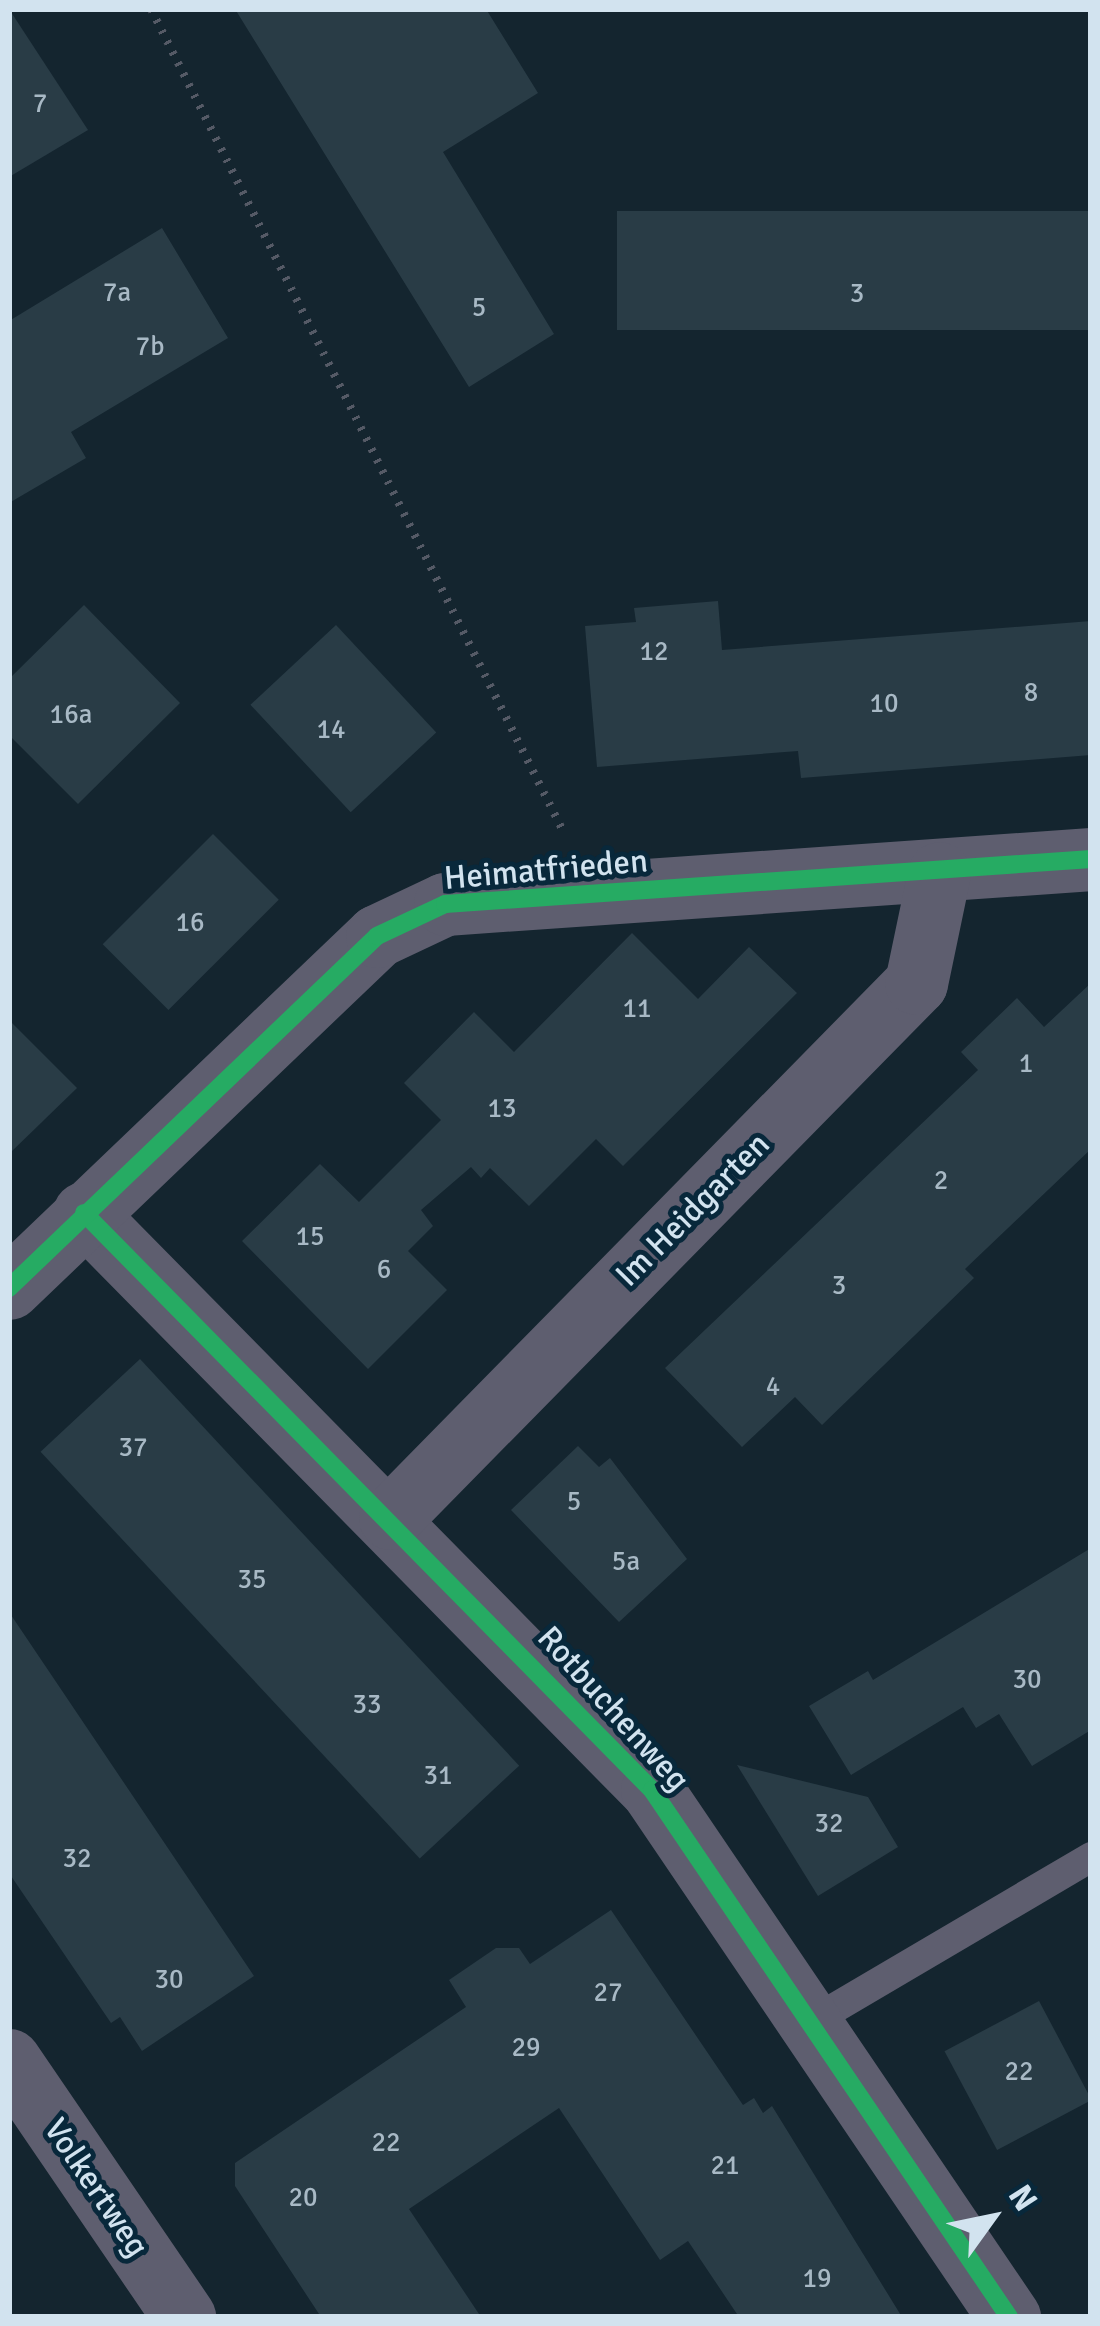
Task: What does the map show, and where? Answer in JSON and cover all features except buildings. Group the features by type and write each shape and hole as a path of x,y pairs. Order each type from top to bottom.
{"street":[{"name":"Heimatfrieden","path":"9,1288 377,936 445,904 1091,859"},
{"name":"Im Heidgarten","path":"390,1518 916,983 939,873"},
{"name":"Rotbuchenweg","path":"84,1214 390,1518 652,1790 1009,2317"},
{"name":"Volkertweg","path":"9,2060 184,2317"}],"lane":[{"path":"811,2022 1091,1858"}],"path":[{"path":"151,9 594,894"}],"cycle path":[{"path":"9,1288 377,936 445,904 1091,859"},
{"path":"84,1213 652,1790 1009,2317"}]}
